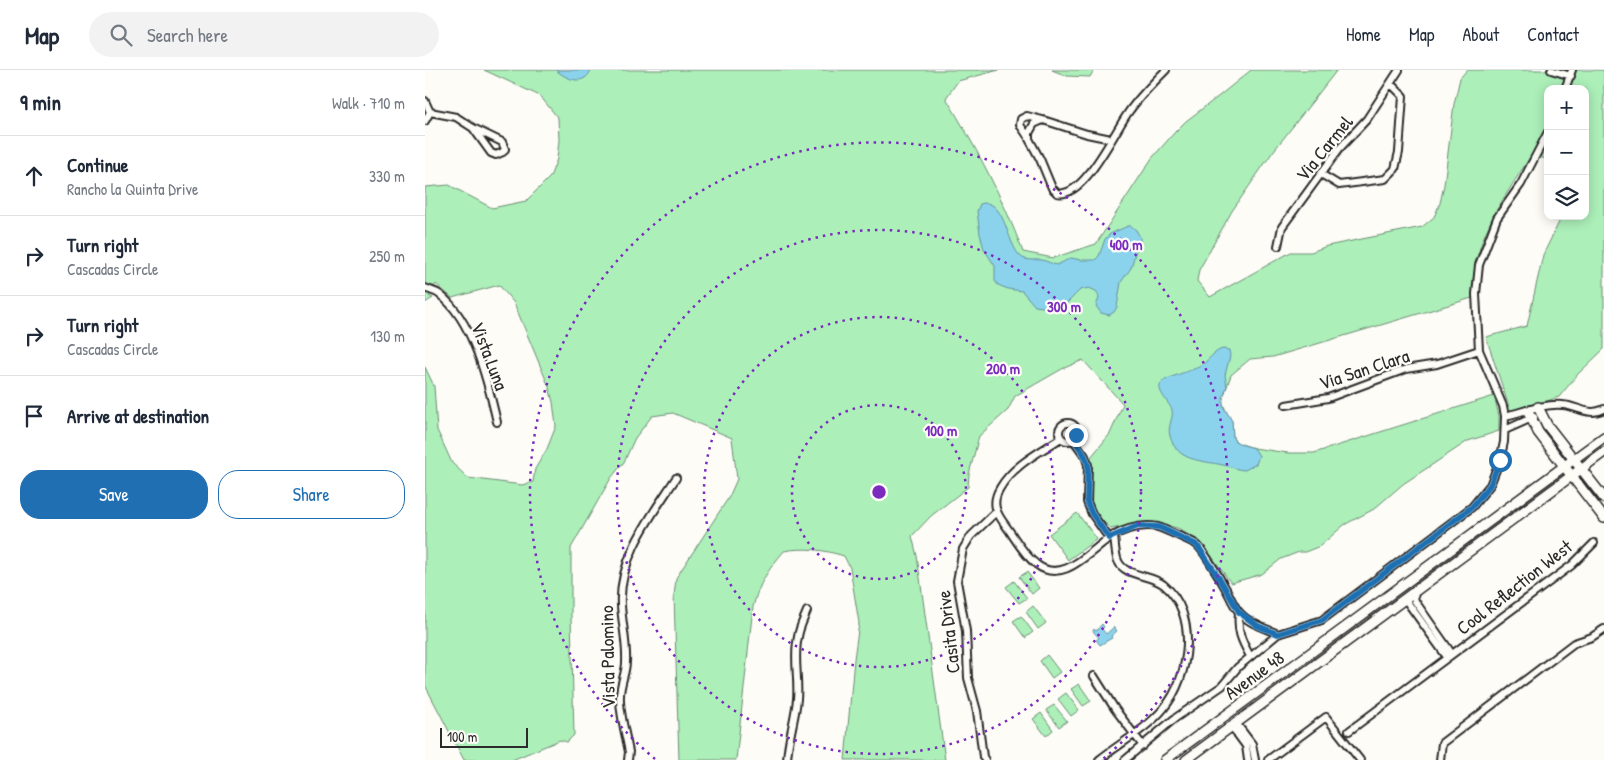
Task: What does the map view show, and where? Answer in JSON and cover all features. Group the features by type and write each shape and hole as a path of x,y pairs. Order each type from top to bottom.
{"main road":[{"path":"1540,410 1547,425 1604,498"},
{"path":"1530,414 1538,432 1604,518"},
{"name":"Avenue 48","path":"1165,760 1604,437"},
{"name":"Avenue 48","path":"1187,760 1233,724 1604,452"},
{"path":"1405,599 1409,588 1446,561 1457,546"},
{"path":"1206,730 1220,724 1233,724 1239,713 1274,687 1288,670"}],"street":[{"path":"1111,139 1087,134 1027,116 1021,119 1021,128 1040,159 1051,188 1061,194 1071,191 1081,182 1101,157 1129,112 1146,90 1166,70"},
{"name":"Via Carmel","path":"1278,246 1281,227 1339,149 1367,119 1399,70"},
{"path":"1551,70 1571,73 1566,85"},
{"path":"1321,174 1339,184 1385,179 1395,169 1399,152 1403,96 1391,84"},
{"path":"425,101 430,112"},
{"path":"425,121 430,112"},
{"path":"430,112 456,117 473,128 502,142 505,149 503,152 491,153 473,128"},
{"path":"1029,139 1031,128 1038,121 1043,120"},
{"path":"1125,760 1174,720 1222,686 1238,667 1278,634 1322,620 1472,507 1490,485 1500,460 1504,442 1505,416 1503,406 1479,350 1476,294 1479,265 1497,218 1521,184 1544,140"},
{"name":"Vista Luna","path":"425,288 439,294 453,309 471,338 487,378 497,422"},
{"name":"Via San Clara","path":"1286,405 1328,398 1405,369 1437,364 1479,350"},
{"path":"1505,430 1530,414 1552,405 1564,405 1583,412 1598,412 1604,409"},
{"path":"1505,416 1530,414"},
{"path":"1067,423 1076,428 1076,435 1073,438 1067,441 1061,438 1060,428 1067,423"},
{"path":"1061,438 1026,462 1005,480 998,491 996,500 996,512 1034,563 1047,570 1059,571 1067,568 1111,537 1138,526 1159,527 1197,545 1239,612 1258,626 1278,634"},
{"path":"1073,438 1085,456 1088,465 1087,502 1092,514 1111,537 1120,564 1129,572 1150,577 1164,585 1178,603 1185,623 1187,641 1176,688 1170,700 1159,714 1099,760"},
{"name":"Vista Palomino","path":"628,760 629,752 619,696 626,663 625,631 621,604 623,581 640,534 676,478"},
{"name":"Casita Drive","path":"985,760 977,711 968,678 966,632 957,581 963,549 971,536 996,512"},
{"name":"Cool Reflection West","path":"1349,731 1572,566 1593,543"},
{"name":"Cool Reflection West","path":"1416,591 1415,601 1450,656"},
{"name":"Cool Reflection West","path":"1405,599 1450,656"},
{"path":"787,760 788,741 795,713 798,689 796,661 798,636 807,611"},
{"path":"1239,612 1237,626 1250,656"},
{"path":"1440,760 1442,743 1574,644 1592,637 1604,629"},
{"path":"1094,676 1115,709 1143,746"},
{"path":"1268,760 1326,716 1360,760"},
{"path":"1233,724 1247,746 1248,760"},
{"path":"1233,724 1252,744 1255,760"}],"green space":[{"path":"484,70 999,70 958,81 946,98 988,173 1007,212 1023,252 1053,258 1096,244 1152,158 1175,132 1186,121 1251,70 1337,70 1272,153 1232,211 1199,270 1197,281 1210,297 1291,252 1311,252 1327,246 1422,227 1434,217 1440,203 1444,185 1454,104 1460,78 1467,70 1604,70 1604,349 1578,374 1559,397 1517,411 1510,410 1486,337 1527,326 1543,255 1560,220 1589,220 1589,85 1544,85 1544,158 1532,154 1491,222 1477,257 1472,298 1273,357 1250,359 1231,375 1222,401 1232,421 1233,438 1238,443 1254,448 1288,453 1314,453 1494,396 1499,416 1499,431 1468,441 1403,484 1374,509 1344,525 1320,546 1281,559 1262,574 1231,583 1205,547 1180,529 1163,524 1144,522 1111,529 1101,519 1090,502 1091,457 1110,434 1123,404 1083,360 1062,369 1015,396 1008,410 979,436 969,474 968,487 931,516 912,536 917,556 945,760 845,760 859,623 850,568 844,556 807,549 784,551 773,564 755,598 736,760 679,760 674,596 676,578 729,497 737,479 732,438 673,413 652,416 635,438 624,462 611,478 571,548 574,735 567,742 560,740 512,760 464,760 425,685 425,367 434,386 437,430 452,463 468,478 522,485 533,482 535,469 547,449 556,426 549,387 514,303 499,285 452,298 436,284 429,296 433,298 425,303 425,187 449,185 492,208 526,201 550,177 557,159 559,140 558,118 540,96"},
{"path":"1052,70 1094,70 1090,77 1067,76"},
{"path":"1077,513 1097,539 1068,560 1049,534"},
{"path":"1027,572 1039,588 1032,594 1019,577"},
{"path":"1014,581 1027,598 1019,603 1006,587"},
{"path":"1033,606 1046,623 1038,629 1026,612"},
{"path":"1021,616 1033,632 1025,638 1013,621"},
{"path":"1047,655 1060,672 1052,678 1040,661"},
{"path":"1079,684 1091,701 1083,706 1071,689"},
{"path":"1066,693 1079,710 1071,716 1058,699"},
{"path":"1054,705 1067,721 1059,727 1046,710"},
{"path":"1041,713 1053,730 1046,736 1033,719"}],"water":[{"path":"556,70 591,70 584,78 575,80"},
{"path":"980,204 991,204 997,209 1020,256 1025,259 1042,260 1057,265 1071,258 1095,260 1099,256 1105,239 1110,234 1128,226 1136,230 1140,237 1140,244 1136,250 1131,268 1121,282 1117,307 1114,312 1109,315 1101,313 1096,306 1099,298 1098,294 1089,288 1080,290 1065,305 1043,307 1035,306 1022,291 998,285 995,281 995,266 984,249 980,234 977,211"},
{"path":"1223,349 1229,350 1230,356 1225,375 1227,386 1223,398 1223,406 1232,421 1233,438 1243,445 1254,448 1259,456 1256,464 1245,470 1198,460 1178,451 1173,445 1169,433 1172,410 1160,389 1163,381 1199,367 1216,352"},
{"path":"1102,624 1104,627 1102,629 1106,634 1114,627 1117,631 1111,636 1112,638 1100,645 1096,640 1099,638 1093,631 1094,629 1096,631"}],"route":[{"path":"1076,435 1073,438 1085,456 1088,465 1087,502 1092,514 1109,538 1138,526 1159,527 1197,545 1239,612 1258,626 1278,634 1322,620 1472,507 1490,485 1500,460"}]}
